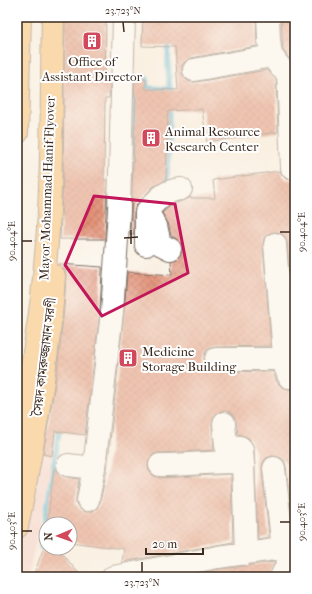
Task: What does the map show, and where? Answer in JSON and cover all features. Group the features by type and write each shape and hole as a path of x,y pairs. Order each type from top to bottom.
{"main road":[{"path":"17,133 20,17"},
{"path":"17,393 32,284 36,218 41,17"},
{"name":"Mayor Mohammad Hanif Flyover","path":"17,452 41,310 46,265 49,207 52,17"},
{"name":"সৈয়দ কামরুজ্জামান সরণী","path":"17,526 36,422 51,317 56,239 62,17"}],"street":[{"path":"88,500 94,468 112,312 118,211 124,17"},
{"path":"268,17 269,40 272,56 281,69 292,74 292,168 295,168"},
{"path":"194,70 272,56"},
{"path":"146,245 146,212 161,197 170,191 181,189"},
{"path":"118,211 146,212"},
{"path":"146,212 156,226 160,244 170,249"},
{"path":"216,359 290,368 275,244"},
{"path":"160,465 181,465 223,461 238,441 246,554"},
{"path":"68,465 94,468"},
{"path":"274,468 291,548 282,577"},
{"path":"113,577 218,557 291,548"}],"highlighted area":[{"path":"94,196 175,204 188,273 102,316 65,265"}],"shaded area":[{"path":"36,453 52,456 42,516 38,516 38,533 28,577 17,577 17,550"}],"building":[{"path":"65,17 106,17 105,78 110,78 109,98 105,98 104,180 107,180 105,239 60,239 63,173"},
{"path":"143,17 256,17 257,46 191,58 182,65 182,73 189,82 196,82 267,70 276,79 278,132 207,142 202,109 168,111 166,180 153,187 137,204 134,212 134,234 130,234 136,97 134,97 135,79 146,79 146,89 178,90 175,47 142,46"},
{"path":"281,17 295,17 295,63 291,61 283,50"},
{"path":"280,171 286,179 295,180 295,336 287,243 285,237 281,233 274,232 268,234 264,238 263,245 271,346 210,348 205,352 204,359 205,366 210,370 273,372 277,382 282,387 295,390 295,534 286,466 284,460 279,457 272,456 266,458 262,469 269,537 258,539 254,448 249,438 238,434 234,416 230,412 223,411 217,413 213,418 214,450 154,454 149,459 148,466 149,471 154,476 160,478 231,474 233,542 122,562 124,549 78,543 78,516 48,516 54,469 56,469 61,475 79,479 76,504 80,509 86,512 92,512 97,508 100,502 107,470 127,272 172,275 171,261 177,259 181,254 182,249 180,242 171,235 168,223 162,213 171,205 189,198 215,198 213,180"},
{"path":"59,264 102,267 102,270 100,311 85,435 55,431 52,456 43,454 57,372 64,308 66,277 65,270"},
{"path":"41,556 64,556 82,577 33,577"},
{"path":"275,562 269,577 180,577 220,569"}],"waterway":[{"path":"169,39 168,63 170,97"},
{"path":"133,84 133,78 147,79 146,88 170,89"},
{"path":"132,92 132,98 135,98 132,179 139,179"},
{"path":"149,184 149,186 167,187 169,105"},
{"path":"46,516 60,425"}],"place":[{"name":"Office of Assistant Director","path":"92,41"},
{"name":"Animal Resource Research Center","path":"151,138"},
{"name":"Medicine Storage Building","path":"128,358"}]}
